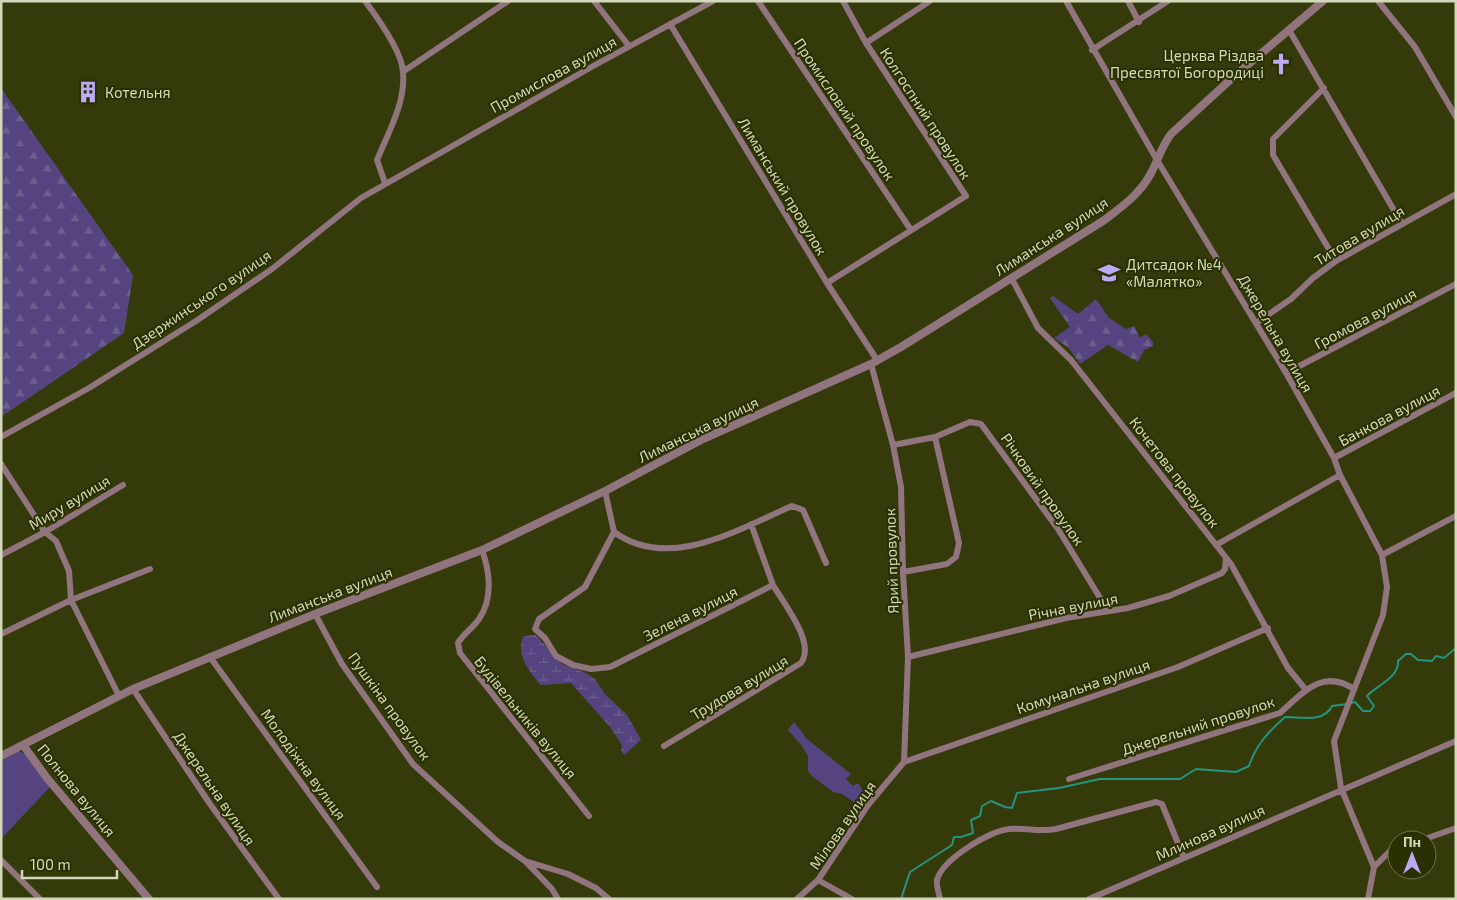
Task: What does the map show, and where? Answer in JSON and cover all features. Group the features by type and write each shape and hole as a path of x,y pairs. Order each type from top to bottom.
{"street":[{"path":"365,1 386,29 404,71 400,104 377,160 385,183"},
{"path":"404,71 508,1"},
{"path":"594,1 629,46"},
{"name":"Промислова вулиця","path":"406,171 713,1"},
{"name":"Промисловий провулок","path":"758,1 911,230"},
{"name":"Колгоспний провулок","path":"843,1 866,43 966,196 911,230"},
{"name":"Колгоспний провулок","path":"866,43 930,1"},
{"name":"Джерельна вулиця","path":"1066,1 1092,50 1157,160 1286,373 1334,458 1340,475 1382,556 1388,587 1384,615 1334,741 1341,788 1374,867"},
{"path":"1128,1 1139,22"},
{"path":"1092,50 1139,22 1168,1"},
{"name":"Лиманська вулиця","path":"1,756 133,689 315,614 482,550 605,491 703,439 874,362 1012,280 1103,221 1145,184 1164,143 1171,134 1323,1"},
{"path":"1378,1 1414,47 1456,117"},
{"name":"Лиманський провулок","path":"670,24 874,362"},
{"path":"1289,30 1402,224"},
{"path":"1324,88 1273,139 1273,155 1336,261"},
{"name":"Дзержинського вулиця","path":"1,437 89,388 196,321 272,269 361,198 406,171"},
{"name":"Титова вулиця","path":"1256,323 1292,299 1313,278 1336,261 1456,194"},
{"path":"827,283 911,230"},
{"name":"Кочетова провулок","path":"1012,280 1038,328 1071,360 1216,544 1268,628 1288,668 1306,690"},
{"name":"Громова вулиця","path":"1286,373 1456,284"},
{"name":"Ярий провулок","path":"874,362 901,486 902,572 908,657 904,762"},
{"name":"Банкова вулиця","path":"1334,458 1456,393"},
{"name":"Річковий провулок","path":"893,445 935,437 970,422 981,424 1058,529 1108,611"},
{"path":"902,572 947,564 956,557 958,543 935,437"},
{"path":"1,464 44,532 56,540 69,571 71,600 119,696"},
{"path":"1216,544 1340,475"},
{"name":"Миру вулиця","path":"1,555 123,485"},
{"path":"605,491 614,532 625,540 644,546 684,548 751,524 792,506 798,506 803,510 826,563"},
{"path":"1382,556 1456,516"},
{"path":"751,524 773,585"},
{"name":"Зелена вулиця","path":"614,532 585,587 539,619 535,628 545,638 556,656 573,665 591,669 610,667 773,585"},
{"name":"Будівельників вулиця","path":"482,550 488,573 489,596 478,620 458,644 460,653 589,816"},
{"name":"Річна вулиця","path":"908,657 1066,618 1128,608 1169,596 1222,573 1226,569 1226,558"},
{"path":"1,634 71,600 150,570"},
{"name":"Трудова вулиця","path":"664,746 801,663 807,656 806,641 773,585"},
{"name":"Пушкіна провулок","path":"315,614 342,664 413,764 498,842 525,861 552,889 558,899"},
{"name":"Комунальна вулиця","path":"904,762 1178,667 1268,628"},
{"name":"Молодіжна вулиця","path":"210,657 377,887"},
{"name":"Джерельний провулок","path":"1069,779 1280,714 1314,684 1335,680 1353,692"},
{"name":"Джерельна вулиця","path":"133,689 210,804 279,899"},
{"name":"Млинова вулиця","path":"1089,899 1341,788 1456,741"},
{"name":"Полнова вулиця","path":"23,745 47,778 149,899"},
{"name":"Мілова вулиця","path":"797,899 818,880 868,804 904,762"},
{"path":"940,899 936,884 943,870 954,858 988,836 1009,829 1044,831 1056,829 1156,802 1162,804 1184,858"},
{"path":"1437,835 1456,828"},
{"path":"1368,899 1374,867 1387,854"},
{"path":"1,860 40,899"},
{"name":"Пушкіна провулок","path":"525,861 568,874 596,888 609,899"},
{"path":"818,880 852,899"}],"green space":[{"path":"1,88 133,275 124,333 1,417"},
{"path":"1053,296 1078,314 1096,299 1109,318 1126,329 1134,326 1140,338 1146,334 1153,342 1153,346 1144,350 1138,362 1108,345 1080,364 1069,348 1054,338 1070,327 1050,298"},
{"path":"536,635 562,664 586,673 595,679 604,693 627,715 641,740 624,755 621,750 622,745 610,727 571,683 541,685 532,675 522,656 521,643 523,636"},
{"path":"794,722 807,739 851,774 846,779 853,786 858,783 868,799 862,808 842,794 833,792 808,771 808,756 788,730"},
{"path":"18,751 26,754 50,787 1,839 1,759"}],"waterway":[{"path":"1351,703 1355,702 1363,711 1370,711 1374,706 1367,696 1391,677 1395,672 1398,661 1406,654 1411,654 1418,660 1432,661 1436,656 1444,658 1456,648"},
{"path":"901,899 910,872 952,845 954,837 973,833 971,820 980,816 982,806 991,801 1012,808 1017,793 1059,788 1100,779 1180,779 1196,769 1236,772 1249,766 1263,739 1285,717 1318,717 1324,715 1332,706 1347,704"}],"place":[{"name":"Церква Різдва Пресвятої Богородиці","path":"1281,64"},
{"name":"Котельня","path":"88,92"},
{"name":"Дитсадок №4 «Малятко»","path":"1109,273"}]}
